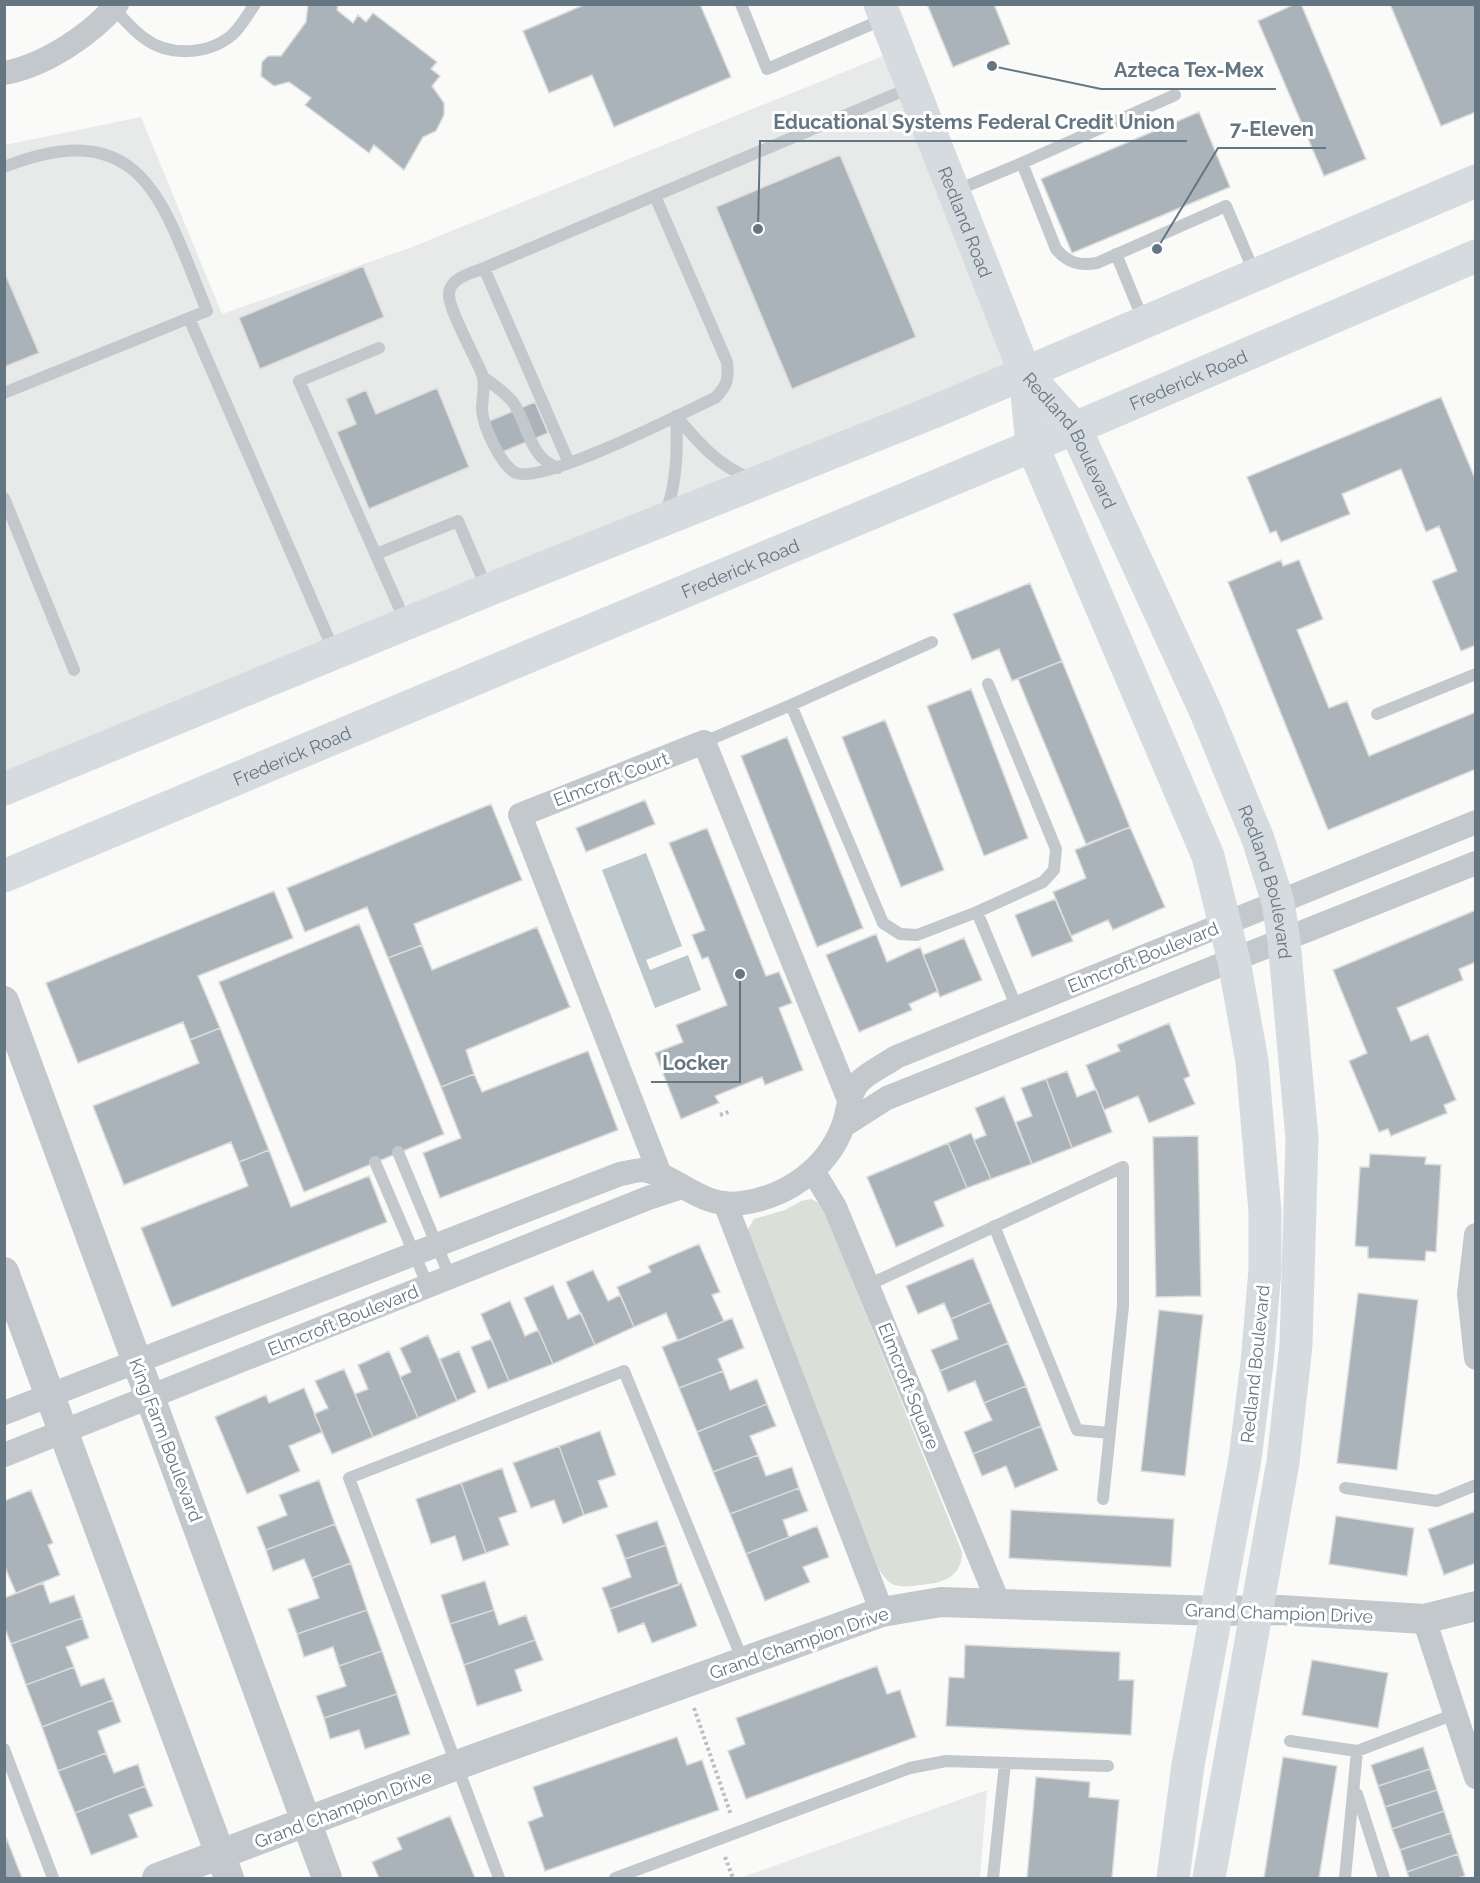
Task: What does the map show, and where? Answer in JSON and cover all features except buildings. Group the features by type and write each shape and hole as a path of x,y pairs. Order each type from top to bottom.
{"main road":[{"name":"Redland Road","path":"883,12 1025,373"},
{"path":"4,789 1025,373 1476,181"},
{"name":"Frederick Road","path":"4,876 1075,428 1476,256"},
{"name":"Redland Boulevard","path":"1025,373 1075,428 1205,710 1258,839 1278,902 1284,941 1302,1138 1296,1345 1283,1462 1209,1878"},
{"name":"Redland Boulevard","path":"1025,373 1032,445 1208,856 1234,961 1252,1061 1262,1158 1265,1270 1245,1459 1188,1765 1173,1878"}],"street":[{"path":"4,73 22,70 57,54 115,7"},
{"path":"704,742 849,1100"},
{"name":"Elmcroft Court","path":"672,1182 520,814 704,742"},
{"name":"Elmcroft Boulevard","path":"4,1413 620,1174 641,1170 672,1182 702,1199 725,1203 740,1204 786,1190 813,1171 830,1150 843,1126 849,1100 859,1082 896,1057 1476,822"},
{"name":"Elmcroft Boulevard","path":"843,1126 887,1098 1476,863"},
{"name":"King Farm Boulevard","path":"4,1002 327,1878"},
{"name":"Elmcroft Square","path":"813,1171 835,1207 999,1604"},
{"name":"Elmcroft Boulevard","path":"4,1455 428,1286 672,1182"},
{"path":"725,1203 882,1612"},
{"path":"1476,1235 1469,1294 1476,1358"},
{"path":"4,1272 65,1430 224,1867"},
{"name":"Grand Champion Drive","path":"157,1878 224,1867 307,1824 457,1765 882,1612 941,1602 1216,1611 1255,1610 1424,1619 1476,1606"},
{"path":"1424,1619 1476,1777"}],"lane":[{"path":"115,7 144,39 164,49 183,52 201,50 232,34 255,4"},
{"path":"741,4 766,69 883,12"},
{"path":"655,196 727,362 729,377 725,389 715,398 564,466 529,475 517,473 504,463 482,412 483,377 448,293 456,280 483,268 914,87"},
{"path":"955,191 1175,95"},
{"path":"4,167 24,159 73,149 96,151 133,170 147,183 165,208 207,311 4,393"},
{"path":"1022,163 1056,249 1065,259 1082,266 1116,254 1226,206 1256,275"},
{"path":"1116,254 1144,323"},
{"path":"483,268 564,466"},
{"path":"189,318 336,655"},
{"path":"378,348 299,381 407,625"},
{"path":"483,377 513,403 532,445 543,460 564,466"},
{"path":"676,416 704,449 734,472 760,482"},
{"path":"663,521 673,494 677,460 676,416"},
{"path":"4,498 74,670"},
{"path":"376,554 458,521 488,590"},
{"path":"704,742 932,642"},
{"path":"1377,714 1476,674"},
{"path":"791,705 883,923 900,934 917,935 977,912 1043,882 1054,870 1056,849 988,684"},
{"path":"977,912 1017,1008"},
{"path":"399,1152 426,1250 428,1286"},
{"path":"375,1162 426,1250 450,1277"},
{"path":"868,1285 1122,1167 1123,1306 1103,1499"},
{"path":"994,1227 1077,1430 1110,1433"},
{"path":"499,1878 349,1478 624,1371 742,1661"},
{"path":"1345,1488 1437,1501 1476,1485"},
{"path":"1290,1741 1357,1751 1455,1714"},
{"path":"4,1749 53,1878"},
{"path":"1345,1878 1357,1751"},
{"path":"615,1878 910,1768 946,1761 1108,1766"},
{"path":"993,1878 1005,1763"},
{"path":"1355,1788 1384,1878"}],"path":[{"path":"720,1116 731,1111"},
{"path":"694,1708 732,1818"},
{"path":"723,1851 733,1878"}],"shaded area":[{"path":"898,50 1037,369 5,789 5,145 141,117 222,314 412,247"},
{"path":"646,853 682,946 646,960 650,970 688,955 701,990 655,1008 602,870"},
{"path":"811,1199 819,1203 824,1210 962,1552 959,1568 943,1581 899,1586 890,1583 879,1570 747,1237 747,1231 754,1219"},
{"path":"987,1790 980,1878 740,1878"}],"place":[{"name":"Azteca Tex-Mex","path":"992,66"},
{"name":"Educational Systems Federal Credit Union","path":"758,229"},
{"name":"7-Eleven","path":"1157,249"},
{"name":"Locker","path":"740,974"}]}
